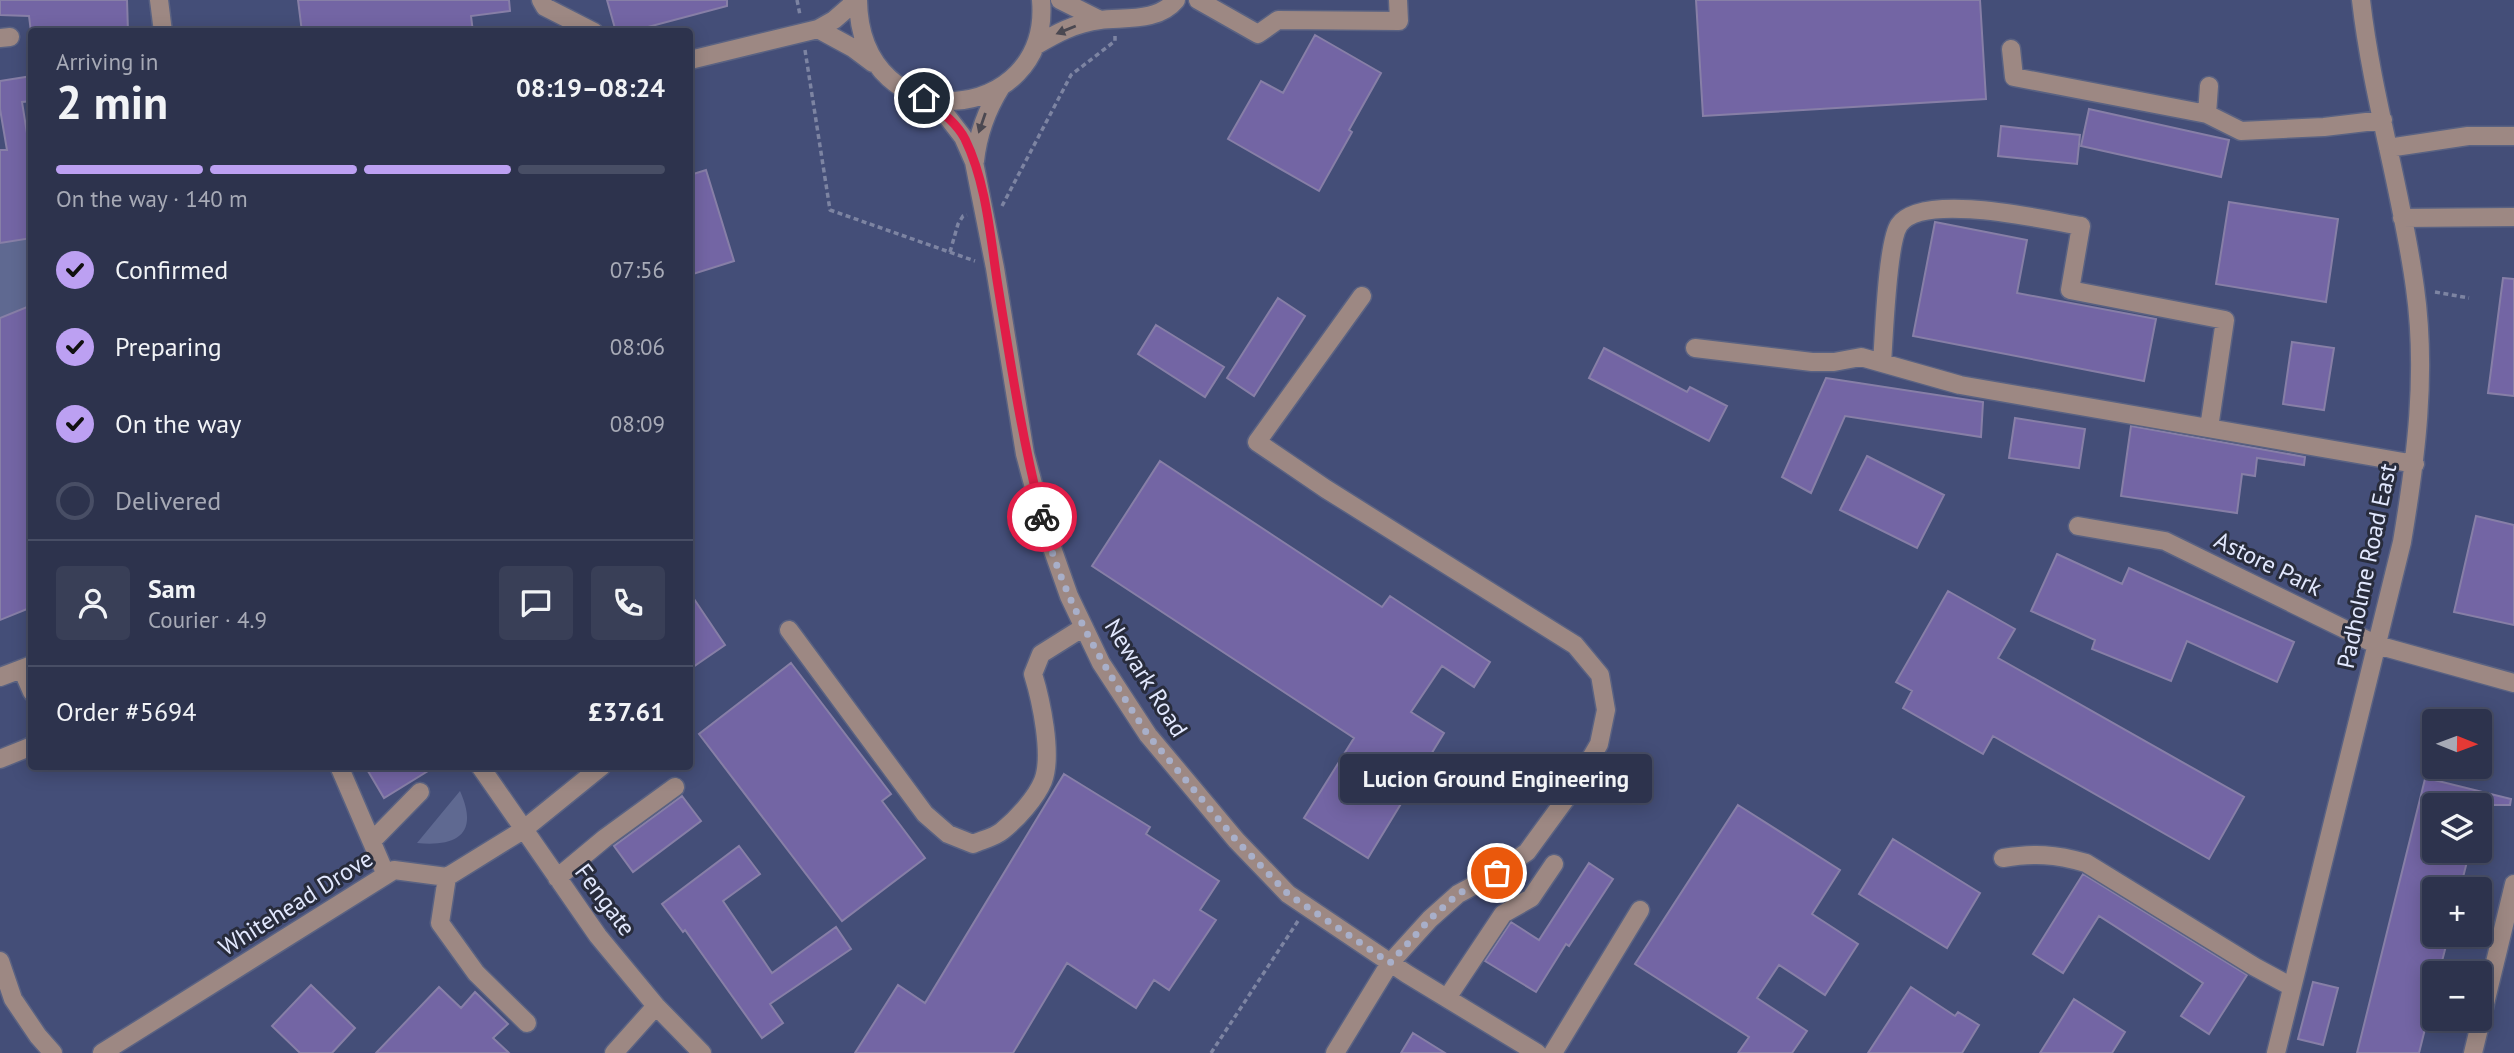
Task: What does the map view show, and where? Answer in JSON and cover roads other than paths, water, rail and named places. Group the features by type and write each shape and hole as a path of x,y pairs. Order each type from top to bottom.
{"street":[{"path":"159,0 162,28"},
{"path":"541,0 545,7 586,28"},
{"path":"693,59 810,31 834,20 858,0"},
{"path":"858,0 859,23 866,47 878,68"},
{"path":"924,98 950,102 977,98 1001,86 1021,69 1035,46 1042,17 1041,0"},
{"path":"1060,0 1107,20"},
{"path":"1035,46 1065,28 1153,14 1176,0"},
{"path":"1198,0 1258,34 1278,20 1399,21 1398,0"},
{"name":"Padholme Road East","path":"2276,1053 2402,542 2415,464 2420,384 2415,289 2361,0"},
{"path":"810,31 853,48 878,68"},
{"path":"2011,49 2014,77 2207,114 2241,131 2324,127 2383,120"},
{"name":"Newark Road","path":"878,68 907,91 924,98 946,115 963,136 974,162 985,211 1026,454 1044,525 1069,596 1101,663 1148,735 1236,840 1288,894 1390,963 1537,1053"},
{"name":"Newark Road","path":"974,162 978,135 987,110 1001,86"},
{"path":"2207,114 2209,86"},
{"path":"2388,148 2469,136 2514,136"},
{"path":"1882,363 1892,244 1899,224 1913,215 1931,210 1961,208 2081,226 2070,290 2225,320 2209,428"},
{"path":"2402,218 2514,217"},
{"path":"1335,1053 1390,963 1430,919 1458,894 1497,873 1527,852 1573,789 1599,744 1606,710 1600,675 1574,645 1326,489 1257,442 1362,296"},
{"path":"1695,348 1812,362 1861,358 1960,385 2415,464"},
{"name":"Astore Park","path":"2078,526 2165,541 2377,645 2514,683"},
{"path":"789,630 925,814 948,834 973,844 1001,832 1027,804 1043,779 1046,746 1042,705 1032,674 1041,654 1084,627"},
{"path":"0,677 27,667"},
{"path":"0,759 28,748"},
{"path":"341,770 386,875"},
{"name":"Fengate","path":"483,770 598,936 656,1006 702,1053"},
{"path":"527,1023 476,973 440,923 447,877 523,830 598,770"},
{"path":"557,878 605,838 675,787"},
{"path":"372,841 420,792"},
{"path":"2003,858 2031,853 2060,856 2086,863 2255,967 2292,986"},
{"path":"1447,998 1503,914 1531,898 1554,864"},
{"name":"Whitehead Drove","path":"102,1053 394,870 447,877"},
{"path":"2473,1053 2514,884"},
{"path":"1553,1053 1640,910"},
{"path":"0,961 13,999 53,1053"},
{"path":"614,1053 656,1006"}],"place":[{"name":"Lucion Ground Engineering","path":"1497,873"}]}
